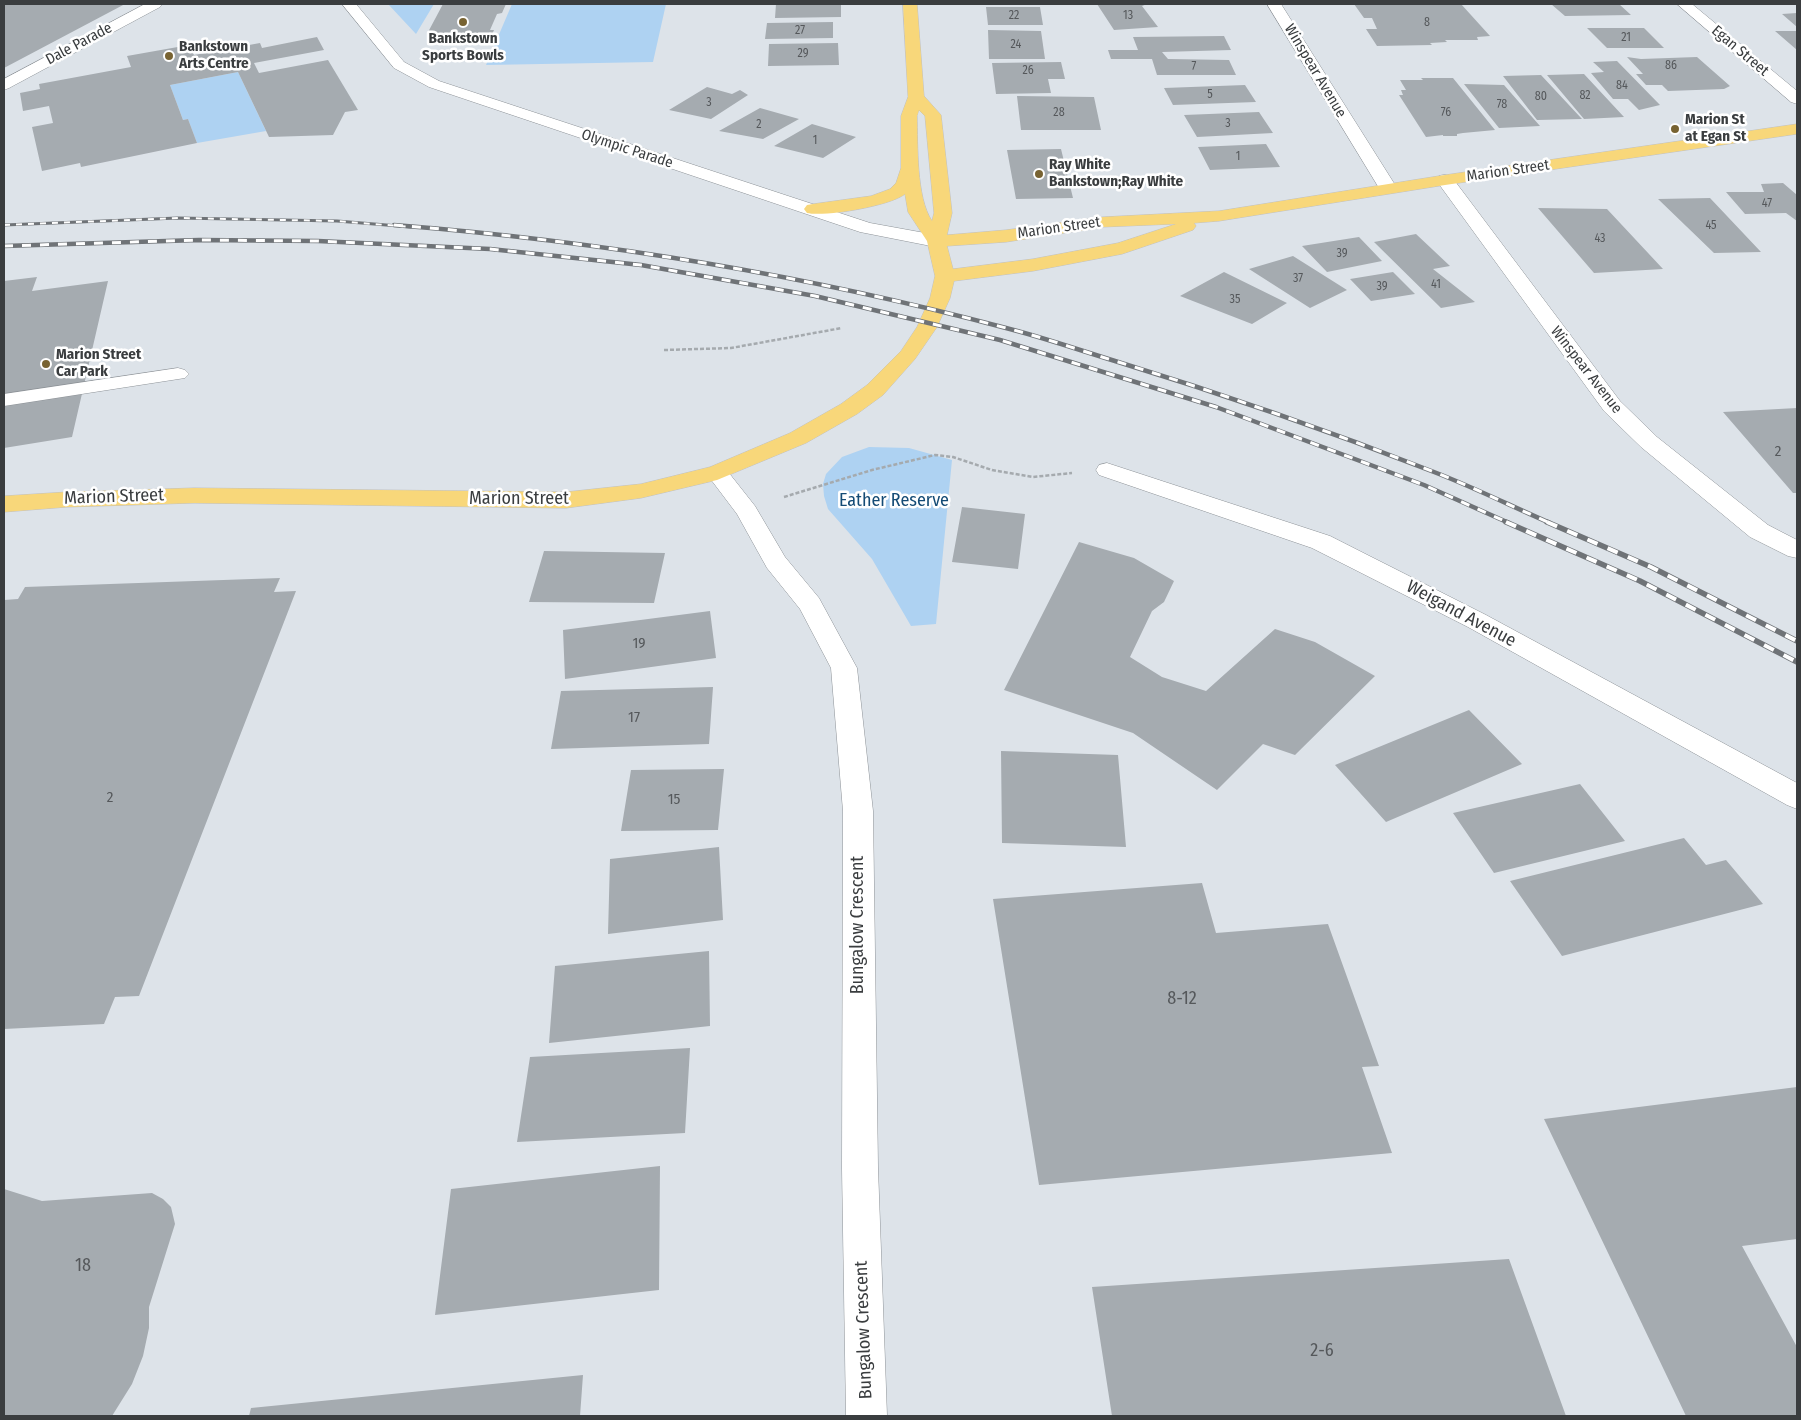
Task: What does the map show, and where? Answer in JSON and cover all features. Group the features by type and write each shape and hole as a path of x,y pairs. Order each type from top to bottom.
{"main road":[{"path":"910,4 916,97 909,116 910,168 917,212 936,241"},
{"path":"916,97 933,115 943,213 936,241"},
{"name":"Marion Street","path":"4,504 62,498 177,494 566,500 641,492 717,473 798,438 849,410 875,390 908,355 927,327 940,298 945,276 936,241 1006,236 1103,222 1219,216 1388,188 1797,130"},
{"path":"813,210 850,205 890,196 903,187 910,168"},
{"name":"Marion Street","path":"945,276 1033,265 1122,248 1219,216"}],"street":[{"name":"Dale Parade","path":"4,84 155,4"},
{"name":"Olympic Parade","path":"349,4 399,65 434,84 874,230 936,241"},
{"name":"Winspear Avenue","path":"1274,4 1388,188"},
{"name":"Egan Street","path":"1684,4 1797,99"},
{"name":"Winspear Avenue","path":"1445,180 1612,406 1649,442 1759,531 1797,550"},
{"path":"4,400 178,374"},
{"name":"Weigand Avenue","path":"1107,470 1320,542 1477,621 1797,797"},
{"name":"Bungalow Crescent","path":"717,473 747,511 776,562 810,604 844,668 858,811 860,1168 867,1416"}],"path":[{"path":"664,350 731,348 842,328"},
{"path":"782,497 872,470 935,455 953,457 992,470 1033,477 1107,470"}],"green space":[{"path":"388,4 434,4 416,34"},
{"path":"512,4 666,4 653,62 486,65"},
{"path":"238,72 266,131 197,143 188,119 183,120 170,85"},
{"name":"Eather Reserve","path":"869,447 909,448 952,460 936,624 911,626 872,559 828,509 823,484 826,474 842,457"}],"building":[{"path":"4,4 125,4 4,68"},
{"name":"Bankstown Sports Bowls","path":"443,4 506,4 502,13 497,14 490,30 494,30 490,39 484,39 481,44 440,44 445,34 427,34"},
{"path":"776,4 841,4 841,17 775,18"},
{"path":"1097,4 1147,4 1142,6 1158,27 1114,30"},
{"path":"1354,4 1461,4 1490,36 1477,37 1478,40 1445,40 1447,42 1430,43 1432,45 1377,46 1366,29 1377,29 1372,18 1364,18"},
{"path":"1551,4 1619,4 1631,15 1565,16"},
{"path":"986,7 1040,7 1043,25 988,25"},
{"path":"1797,13 1797,27 1782,14"},
{"path":"833,22 833,38 765,39 767,23"},
{"path":"1587,28 1644,28 1664,48 1607,48"},
{"path":"988,30 1041,31 1045,59 989,59"},
{"path":"1775,31 1797,31 1797,50"},
{"path":"1224,36 1231,50 1162,52 1168,59 1229,60 1236,75 1157,75 1152,59 1111,59 1108,50 1138,50 1133,37"},
{"path":"317,37 324,50 254,63 259,73 328,60 358,110 345,112 333,135 269,137 238,72 170,85 183,120 188,119 197,143 81,167 80,163 42,171 32,127 53,123 49,106 23,111 20,93 40,89 39,84 131,67 127,56 189,45 194,55 260,43 262,48"},
{"path":"838,43 839,65 768,66 769,44"},
{"path":"1627,57 1641,59 1697,57 1730,86 1724,89 1668,91 1662,85 1646,85 1636,74 1643,74"},
{"path":"1617,61 1660,105 1639,110 1628,99 1613,99 1591,73 1604,72 1593,62"},
{"path":"1061,62 1065,79 1048,79 1051,93 996,94 992,63"},
{"path":"1584,74 1624,117 1584,119 1547,75"},
{"path":"1541,75 1582,119 1537,120 1503,76"},
{"path":"1421,78 1453,78 1495,130 1463,133 1457,134 1457,136 1426,137 1399,95 1403,95 1401,90 1406,90 1400,80 1423,80"},
{"path":"1464,84 1504,85 1540,126 1499,128"},
{"path":"1245,85 1256,102 1173,105 1164,88"},
{"path":"707,87 732,94 740,90 748,95 711,119 669,110"},
{"path":"1017,96 1094,97 1101,130 1021,130"},
{"path":"760,108 799,119 763,139 719,131"},
{"path":"1259,112 1273,133 1197,137 1184,115"},
{"path":"812,124 856,137 823,158 774,146"},
{"path":"1266,144 1280,167 1210,170 1198,147"},
{"name":"Ray White Bankstown;Ray White","path":"1061,149 1073,198 1016,199 1007,150"},
{"path":"1783,183 1797,195 1797,221 1786,213 1745,214 1726,192 1764,192 1761,184"},
{"path":"1710,198 1761,252 1714,253 1658,199"},
{"path":"1538,208 1607,209 1663,269 1594,273"},
{"path":"1416,234 1450,266 1433,269 1475,302 1441,308 1374,242"},
{"path":"1359,237 1382,261 1327,272 1302,246"},
{"path":"1293,256 1347,290 1310,308 1249,269"},
{"path":"1224,272 1287,303 1252,324 1180,296"},
{"path":"1393,272 1415,294 1371,301 1350,279"},
{"name":"Marion Street Car Park","path":"37,277 32,291 108,281 72,437 4,448 4,281"},
{"path":"1797,408 1797,493 1793,493 1723,412"},
{"path":"962,507 1025,514 1018,569 952,562"},
{"path":"1079,542 1134,558 1174,581 1164,602 1152,611 1130,657 1162,677 1206,691 1275,629 1315,642 1375,676 1295,755 1263,744 1217,790 1133,733 1004,690"},
{"path":"544,551 665,553 654,603 529,602"},
{"path":"280,578 274,592 296,591 139,996 115,997 104,1024 4,1029 4,600 18,599 25,587"},
{"path":"710,611 716,658 565,679 563,630"},
{"path":"713,687 709,744 551,749 561,691"},
{"path":"1469,710 1522,764 1386,822 1335,765"},
{"path":"1001,751 1118,755 1126,847 1002,843"},
{"path":"724,769 718,830 621,831 631,770"},
{"path":"1580,784 1625,841 1494,873 1453,813"},
{"path":"1684,838 1706,865 1726,860 1763,904 1562,956 1510,881"},
{"path":"719,847 723,920 608,934 610,859"},
{"path":"1202,883 1216,933 1328,924 1379,1066 1362,1067 1392,1153 1039,1185 993,899"},
{"path":"709,951 710,1026 549,1043 555,966"},
{"path":"690,1048 685,1133 517,1142 530,1057"},
{"path":"1797,1087 1797,1239 1742,1246 1797,1347 1797,1416 1686,1416 1544,1119"},
{"path":"660,1166 659,1290 435,1315 451,1189"},
{"path":"4,1189 42,1201 152,1193 163,1199 171,1207 175,1224 149,1307 149,1328 143,1356 132,1384 112,1416 4,1416"},
{"path":"1509,1259 1566,1416 1112,1416 1092,1287"},
{"path":"583,1375 580,1416 249,1416 251,1408"}],"railway":[{"path":"4,225 178,218 337,221 411,227"},
{"path":"394,225 548,240 702,263 779,276 855,292 1006,328 1196,386 1315,428 1449,478 1550,523"},
{"path":"4,246 199,240 318,241 490,249 641,265 815,296 1000,340 1216,407 1424,485 1509,523"},
{"path":"1506,522 1640,581 1797,662"},
{"path":"1547,522 1651,567 1797,641"}],"place":[{"name":"Bankstown Sports Bowls","path":"463,22"},
{"name":"Bankstown Arts Centre","path":"169,56"},
{"name":"Marion St at Egan St","path":"1675,129"},
{"name":"Ray White Bankstown;Ray White","path":"1039,174"},
{"name":"Marion Street Car Park","path":"46,364"}]}
